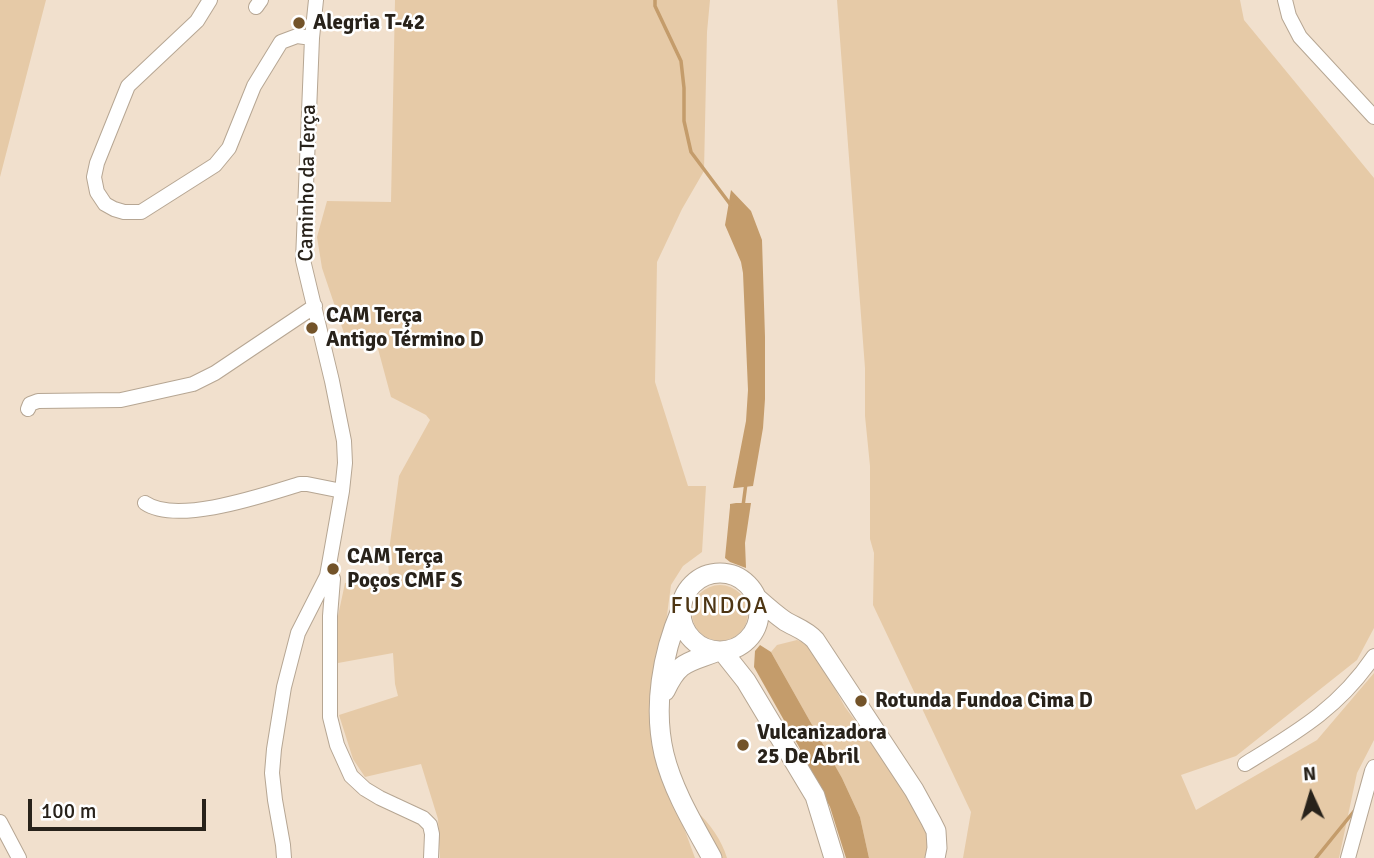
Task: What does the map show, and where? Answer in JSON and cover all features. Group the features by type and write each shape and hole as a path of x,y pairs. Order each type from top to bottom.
{"main road":[{"path":"712,858 677,790 664,754 660,701 671,634 687,592 695,582 708,575 723,573 739,578 775,613 815,639 914,790 936,831 935,858"},
{"path":"746,681 745,655 760,614 752,591"},
{"path":"681,610 683,625 690,638 702,648 720,652 746,681 815,796 834,858"},
{"path":"660,701 672,676 685,663 733,650 751,637 771,629 796,626"}],"street":[{"path":"209,0 197,21 128,86 94,177 97,192 105,204 114,209 141,212 215,165 229,148 254,86 281,42 297,36 312,38"},
{"name":"Caminho da Terça","path":"284,858 272,773 274,749 298,633 327,576 345,463 344,441 303,260 316,0"},
{"path":"1285,0 1289,16 1300,37 1374,117"},
{"path":"28,409 30,404 38,401 121,400 192,384 215,373 315,306"},
{"path":"145,503 151,507 172,510 205,510 300,484 342,491"},
{"path":"327,576 333,579 330,616 330,718 337,745 351,776 365,789 423,818 430,825 432,858"},
{"path":"1245,764 1303,728 1336,702 1362,675 1374,656"},
{"path":"1348,858 1374,767"},
{"path":"0,822 19,858"}],"shaded area":[{"path":"0,0 46,0 0,177"},
{"path":"395,0 710,0 704,171 682,209 657,262 655,382 688,486 706,486 702,552 683,566 671,585 663,645 655,749 695,858 440,858 438,819 421,764 365,777 353,759 339,715 398,696 393,653 338,663 338,616 345,583 389,578 388,558 399,476 430,420 426,415 391,397 374,334 345,336 322,268 317,237 327,201 391,202"},
{"path":"837,0 1240,0 1244,20 1374,178 1374,628 1357,660 1236,756 1181,775 1196,810 1317,740 1374,673 1374,740 1357,773 1339,858 963,858 971,812 873,605 874,553 870,539 870,466 865,416 865,368"},
{"path":"731,190 751,211 762,240 765,337 763,428 753,486 735,488 748,390 743,273 725,225"},
{"path":"751,503 745,543 746,568 725,558 730,504"},
{"path":"720,585 731,587 740,593 746,602 746,624 740,633 731,639 720,641 709,639 700,633 694,624 692,613 694,602 700,593 709,587"},
{"path":"797,640 811,645 845,707 895,775 934,840 928,858 869,858 860,817 842,778 771,652 777,645"},
{"path":"760,645 771,652 842,778 860,817 869,858 846,858 830,807 754,667 755,651"},
{"path":"696,811 715,833 727,858 720,858"}],"waterway":[{"path":"655,0 655,6 681,61 684,121 691,152 730,204"},
{"path":"743,506 746,483"},
{"path":"1316,858 1355,810"}],"place":[{"name":"Alegria T-42","path":"299,23"},
{"name":"CAM Terça Antigo Término D","path":"312,328"},
{"name":"CAM Terça Poços CMF S","path":"333,569"},
{"name":"Rotunda Fundoa Cima D","path":"861,701"},
{"name":"Vulcanizadora 25 De Abril","path":"743,745"}],"district":[{"name":"FUNDOA","path":"720,607"}]}
